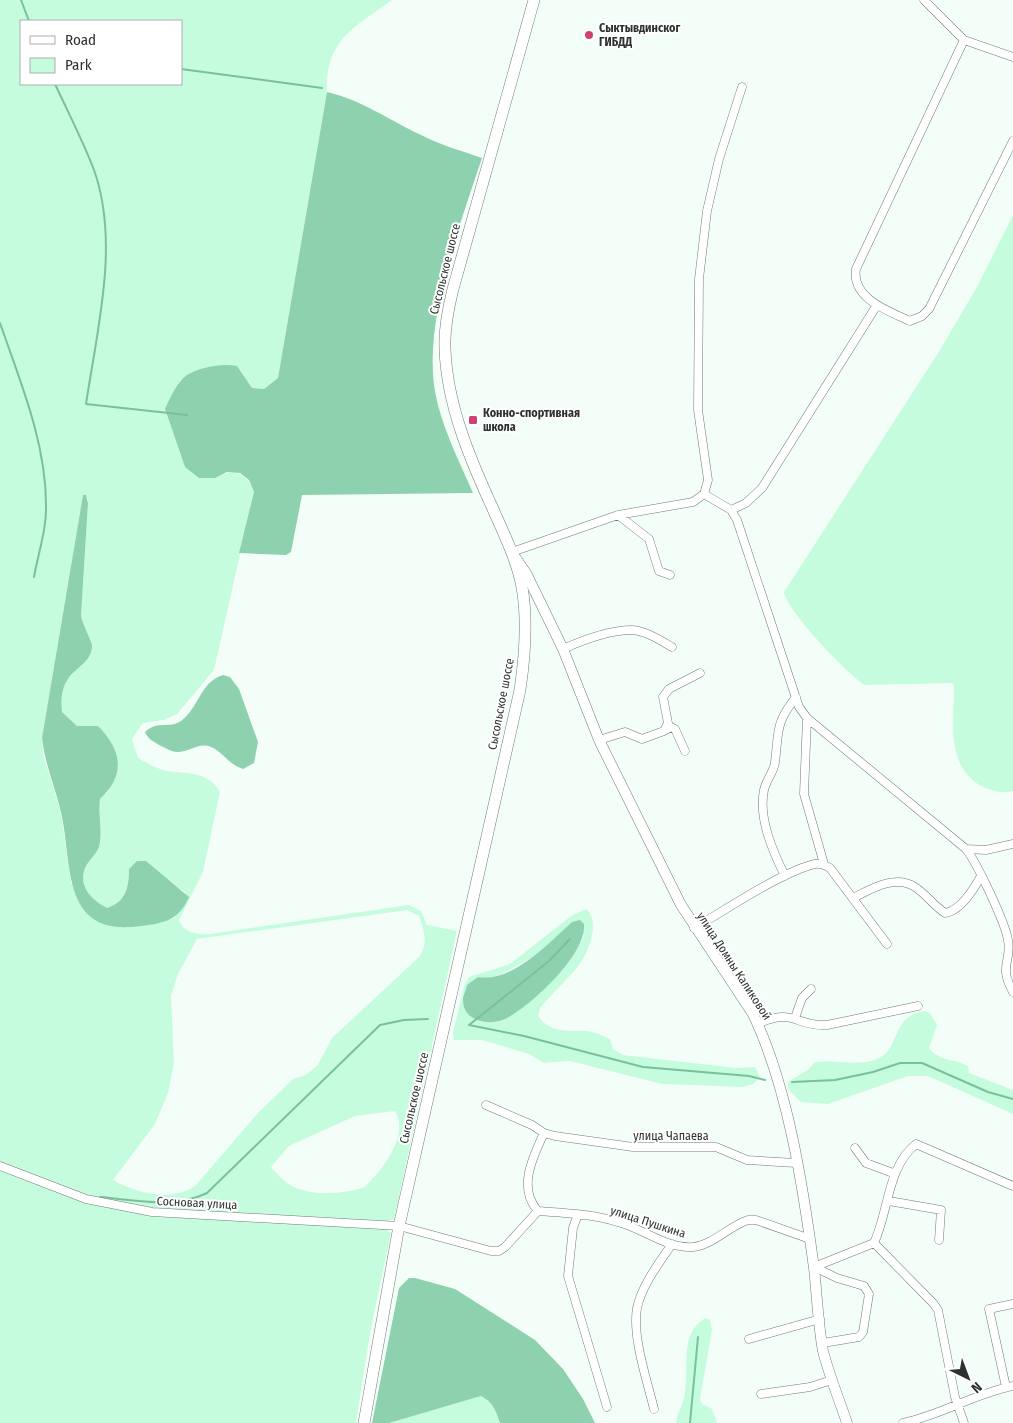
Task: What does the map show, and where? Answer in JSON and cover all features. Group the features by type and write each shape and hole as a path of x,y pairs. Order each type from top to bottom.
{"highway":[{"name":"Сысольское шоссе","path":"364,1423 400,1226 520,690 526,639 522,586 512,552 477,475 454,406 447,375 444,348 447,317 453,289 534,0"}],"main road":[{"name":"улица Домны Каликовой","path":"512,552 526,573 562,650 599,740 644,835 694,928 758,1024 788,1121 810,1239 823,1343 832,1380 847,1423"}],"street":[{"path":"924,0 964,40 1013,57"},
{"path":"964,40 856,268 854,279 857,286 877,305 910,322 922,316 929,309 1013,141"},
{"path":"512,552 618,515 693,502 704,494 708,480 698,410 699,279 707,211 719,158 742,87"},
{"path":"730,510 746,503 762,488 877,305"},
{"path":"704,494 730,510 737,520 796,697 806,718 966,849 976,862 1002,922 1009,947 1005,967 1007,980 1013,992"},
{"path":"618,515 649,539 659,571 670,575"},
{"path":"562,650 595,637 631,630 645,633 672,648"},
{"path":"664,731 668,723 663,696 669,689 700,673"},
{"path":"785,876 764,817 763,802 764,789 775,764 778,728 796,697"},
{"path":"806,718 804,794 824,864"},
{"path":"599,740 624,732 642,739 672,727 675,729 685,751"},
{"path":"966,849 986,850 1013,844"},
{"path":"694,928 785,876 816,864 824,864 830,868 887,944"},
{"path":"853,898 883,884 896,882 915,886 937,908 945,913 949,913 967,898 981,876"},
{"path":"1002,922 1013,923"},
{"path":"795,1018 802,998 812,989"},
{"path":"758,1024 780,1016 795,1018 816,1025 827,1025 918,1006"},
{"path":"400,1226 491,1251 499,1251 538,1212 533,1205 528,1191 528,1174 544,1133 532,1125 486,1105"},
{"name":"улица Чапаева","path":"544,1133 633,1147 716,1147 746,1160 796,1163"},
{"path":"814,1267 874,1243 889,1201 893,1173 908,1150 916,1144 1013,1186"},
{"path":"855,1148 866,1163 893,1173"},
{"name":"Сосновая улица","path":"0,1166 86,1199 152,1212 400,1226"},
{"path":"889,1201 941,1210 938,1240"},
{"name":"улица Пушкина","path":"538,1212 578,1214 620,1222 672,1244 696,1246 748,1220 756,1220 810,1239"},
{"path":"578,1214 574,1228 568,1276 607,1407"},
{"path":"874,1243 938,1310 958,1405 964,1423"},
{"path":"654,1409 636,1326 638,1307 643,1292 672,1244"},
{"path":"814,1267 837,1278 864,1286 869,1294 863,1332 859,1337 823,1343"},
{"path":"903,1423 938,1414 979,1395 1009,1387 989,1309 1013,1304"},
{"path":"749,1339 820,1319"},
{"path":"761,1394 810,1387 832,1380"}],"green space":[{"path":"0,0 392,0 354,27 344,37 331,59 278,378 264,389 252,388 237,366 165,409 185,467 215,478 228,473 239,473 251,485 254,492 214,670 177,714 164,720 143,723 132,739 138,758 163,770 202,776 215,785 220,792 203,872 179,920 184,928 200,934 210,934 409,905 421,911 427,925 457,931 394,1219 385,1222 152,1208 87,1196 0,1163","holes":["83,495 88,498 88,503 81,616 92,645 92,651 87,660 71,675 64,687 62,712 77,726 98,726 109,791 100,799 99,845 85,868 83,881 92,897 107,908 118,902 125,893 129,869 146,861 170,883 186,892 175,918 127,928 71,883 61,813 43,754 42,738","407,910 419,916 424,932 425,941 419,957 332,1038 318,1065 306,1075 293,1079 258,1113 196,1185 176,1194 166,1195 143,1192 113,1180 155,1124 168,1093 174,1063 171,996 178,974 197,939","395,1111 398,1119 398,1137 385,1164 368,1184 363,1187 337,1193 310,1192 290,1185 271,1167 289,1146 355,1116"]},
{"path":"327,92 364,105 436,142 482,158 444,281 433,346 433,377 441,417 473,493 302,495 291,552 286,555 239,553 254,492 249,480 240,473 227,472 215,478 199,478 185,467 165,409 174,390 183,378 205,368 218,365 237,366 252,388 264,389 278,378"},
{"path":"1013,215 1013,791 1006,792 994,791 983,787 962,768 954,743 954,686 952,683 865,685 819,642 796,613 784,592 940,350 978,285"},
{"path":"83,495 86,495 88,503 81,616 92,645 92,651 87,660 71,675 64,687 62,712 77,726 98,726 112,744 118,762 114,781 100,799 99,846 85,868 83,881 92,897 107,908 118,902 125,893 129,869 137,861 146,861 189,897 181,911 176,915 164,922 150,925 115,927 96,921 83,909 75,893 70,874 61,812 43,748 42,738"},
{"path":"223,675 230,677 239,689 258,742 254,763 243,769 233,764 211,747 198,746 182,752 175,752 151,740 145,732 154,726 181,721 187,716 209,683"},
{"path":"586,909 590,913 593,925 591,939 587,952 581,962 540,1008 538,1016 543,1022 560,1030 587,1031 602,1035 610,1039 613,1049 623,1055 736,1068 755,1067 760,1077 753,1084 743,1087 662,1084 570,1061 544,1063 529,1054 482,1040 454,1040 453,1033 464,986 469,977 510,964 571,916","holes":["585,934 579,947 548,986 535,998 508,1016 495,1022 478,977 487,979 500,975 533,957 547,945"]},
{"path":"580,920 584,924 583,936 577,950 555,978 529,1003 499,1021 485,1022 472,1018 467,1013 463,997 467,985 478,977 504,974 517,968 541,950 572,922"},
{"path":"923,1011 929,1012 937,1025 929,1048 942,1058 968,1066 969,1073 1013,1090 1013,1114 928,1076 908,1076 828,1104 801,1102 788,1089 788,1082 809,1069 815,1062 854,1063 877,1059 890,1048 905,1020"},
{"path":"0,1170 85,1202 151,1215 385,1229 391,1233 370,1333 356,1423 0,1423"},
{"path":"409,1278 455,1289 535,1340 563,1369 583,1399 595,1423 500,1423 491,1404 481,1396 389,1423 372,1423 399,1288"},
{"path":"706,1318 710,1320 712,1330 700,1399 702,1404 712,1409 717,1423 676,1423 685,1393 689,1341 692,1332"},
{"path":"481,1396 491,1404 500,1423 389,1423"}],"waterway":[{"path":"21,0 29,20"},
{"path":"182,69 322,88"},
{"path":"55,85 94,170 102,198 105,227 104,287 86,404 187,415"},
{"path":"0,323 23,389 42,458 46,514 34,577"},
{"path":"469,1025 549,961 570,939"},
{"path":"100,1197 168,1202 181,1201 207,1193 380,1025 404,1020 428,1019"},
{"path":"469,1025 524,1036 643,1067 749,1076 765,1080"},
{"path":"792,1082 835,1080 873,1072 900,1063 922,1063 988,1092 1013,1099"},
{"path":"690,1423 698,1337"}],"place":[{"name":"Сыктывдинског ГИБДД","path":"589,35"},
{"name":"Конно-спортивная школа","path":"473,420"}]}
